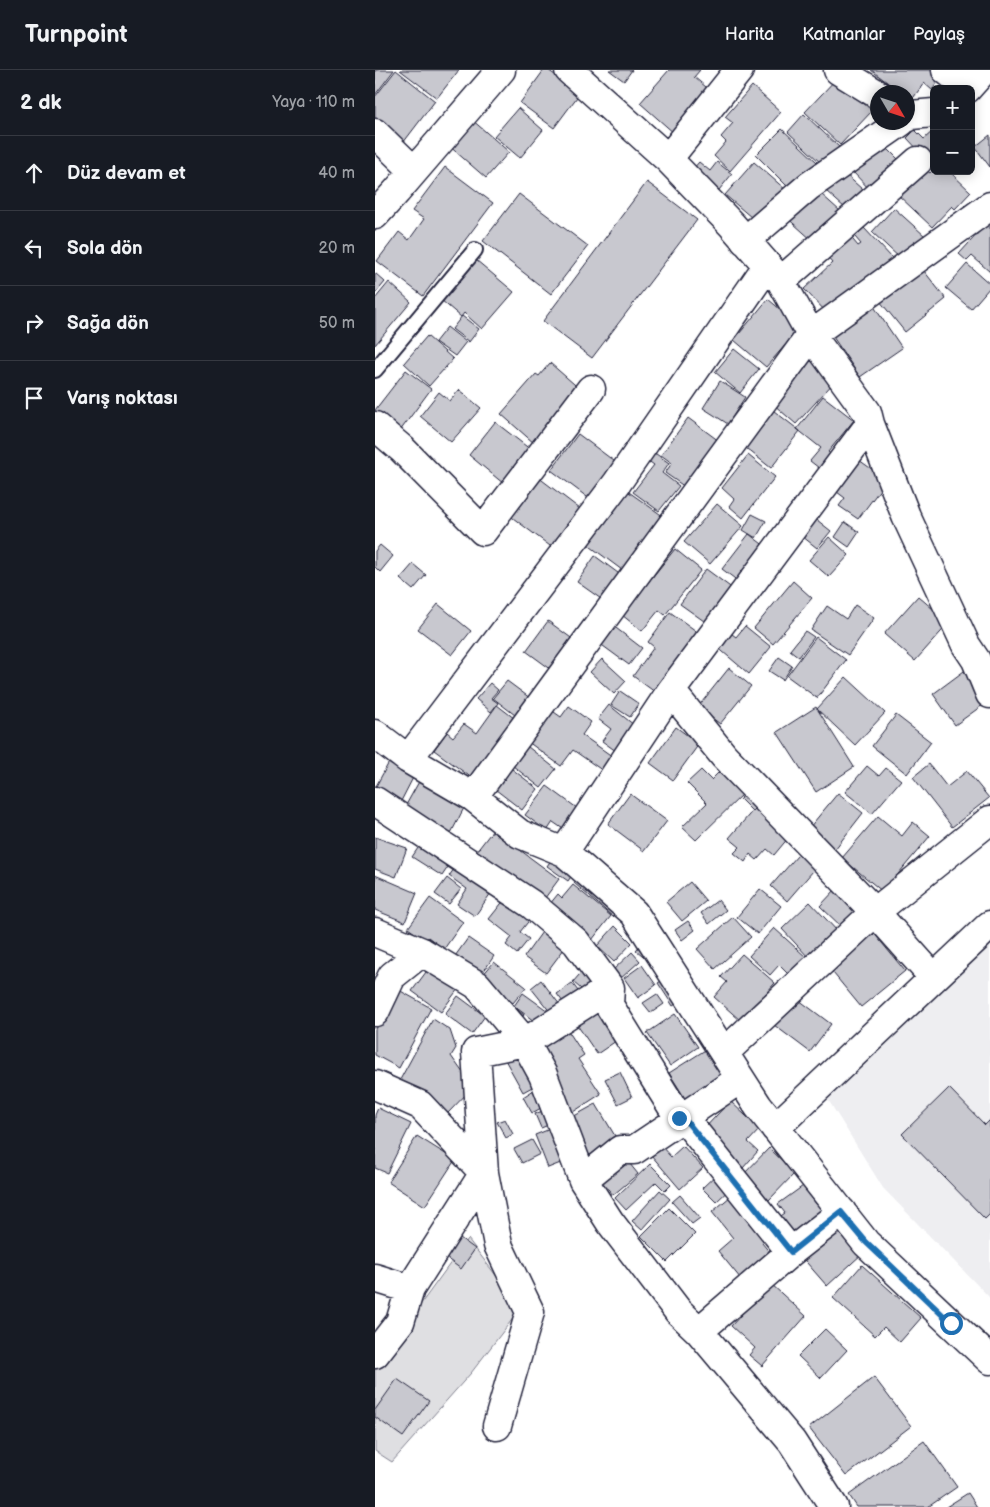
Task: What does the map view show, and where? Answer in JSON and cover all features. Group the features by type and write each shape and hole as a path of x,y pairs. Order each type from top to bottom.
{"street":[{"path":"375,215 501,70"},
{"path":"569,70 668,159 732,225 774,274 811,335 867,412 870,424 907,516 966,645 976,660 990,694"},
{"path":"668,159 739,70"},
{"path":"838,70 870,90"},
{"path":"946,70 973,82"},
{"path":"745,241 809,186 891,130"},
{"path":"375,133 414,171"},
{"path":"408,759 774,274 919,161"},
{"path":"473,797 811,335 990,206"},
{"path":"375,426 402,449 483,532 591,389"},
{"path":"564,852 671,691 870,424"},
{"path":"671,691 724,756 875,912 934,978"},
{"path":"375,734 408,759 473,797 520,834 564,852 634,913 758,1106 841,1212 866,1242 990,1360"},
{"path":"375,801 531,904 576,942 610,988 609,1004 679,1118 688,1123 791,1252"},
{"path":"724,1053 875,912 990,820"},
{"path":"775,1128 990,925"},
{"path":"375,932 422,952 477,986 525,1042 543,1075 583,1180 610,1222 678,1311 699,1331 792,1442 834,1507"},
{"path":"375,1012 392,976 422,952"},
{"path":"497,1426 530,1312 498,1245 484,1173 476,1052 525,1042 610,988"},
{"path":"583,1180 620,1150 634,1150 740,1078"},
{"path":"375,1085 420,1105 484,1173"},
{"path":"375,1354 400,1322 410,1289 484,1173"},
{"path":"699,1331 841,1212"},
{"path":"375,1278 410,1289"}],"lane":[{"path":"375,370 475,250"}],"shaded area":[{"path":"990,944 990,1298 883,1188 827,1098"},
{"path":"468,1239 521,1308 471,1373 392,1462 375,1451 375,1367"}],"building":[{"path":"375,70 394,70 375,95"},
{"path":"396,70 435,101 403,143 375,121 375,97"},
{"path":"400,70 459,70 437,98"},
{"path":"544,70 548,70 580,93 554,128 520,103"},
{"path":"609,70 632,70 624,81"},
{"path":"669,70 700,70 694,77 712,92 675,134 640,103"},
{"path":"871,70 937,70 943,75 936,85 930,85 930,88 924,83 915,95 915,85 891,85"},
{"path":"837,78 870,109 870,113 840,145 805,112"},
{"path":"752,86 781,112 730,171 714,156 726,142 721,137 733,123 725,117"},
{"path":"518,108 543,130 520,158 494,136"},
{"path":"804,114 839,147 823,165 788,132"},
{"path":"471,119 509,152 486,178 448,145"},
{"path":"782,129 817,162 790,189 756,155"},
{"path":"915,130 924,139 930,134 930,169 916,155 920,152 907,138"},
{"path":"990,135 990,167 975,147"},
{"path":"881,142 902,163 872,192 852,171"},
{"path":"699,162 710,171 717,162 732,174 719,190 692,170"},
{"path":"754,162 786,190 758,223 725,195"},
{"path":"445,167 493,203 423,296 377,261 399,232 409,240 424,219 412,211"},
{"path":"923,167 930,175 953,175 971,192 955,209 952,206 932,227 897,194"},
{"path":"844,173 872,198 855,217 826,191"},
{"path":"647,182 697,220 592,358 543,321"},
{"path":"811,185 840,211 813,241 784,215"},
{"path":"519,194 588,246 551,294 483,241"},
{"path":"894,208 925,236 903,261 872,232"},
{"path":"990,220 990,272 972,256 967,261 959,254"},
{"path":"864,228 893,259 830,316 804,289 832,263 821,250 844,229 858,246 861,244 855,237"},
{"path":"476,260 514,292 482,329 464,313 461,317 441,300"},
{"path":"917,262 946,299 905,332 875,295"},
{"path":"967,264 990,284 990,287 971,309 946,288"},
{"path":"375,273 385,282 375,294"},
{"path":"389,282 411,302 375,345 375,299"},
{"path":"768,299 801,327 766,367 734,340"},
{"path":"873,305 902,348 860,377 831,334"},
{"path":"462,316 479,329 469,342 452,329"},
{"path":"447,327 466,342 455,356 435,342"},
{"path":"427,336 453,359 429,386 404,363"},
{"path":"734,349 759,369 740,393 715,372"},
{"path":"811,359 835,381 796,424 773,404"},
{"path":"550,363 582,391 535,444 501,414 536,374 539,376"},
{"path":"406,370 431,389 400,431 375,413 375,410"},
{"path":"720,381 745,397 728,424 703,408"},
{"path":"459,390 481,408 451,442 420,416 439,392 450,401"},
{"path":"823,396 854,420 828,452 839,461 828,475 810,461 821,448 797,429"},
{"path":"765,404 800,431 771,468 737,441"},
{"path":"688,418 719,441 685,487 665,473 672,463 661,455"},
{"path":"495,422 531,450 504,484 469,455"},
{"path":"578,434 618,464 591,500 551,470"},
{"path":"649,449 669,463 662,473 679,486 659,511 633,492 654,465 643,457"},
{"path":"748,455 775,477 743,518 729,506 734,499 722,488"},
{"path":"852,455 887,480 858,519 839,506 845,498 829,486"},
{"path":"538,477 580,509 555,542 566,550 562,555 509,515"},
{"path":"626,490 667,519 626,573 587,544"},
{"path":"717,504 743,526 710,564 684,542"},
{"path":"752,514 766,521 756,538 743,530"},
{"path":"812,516 831,531 817,548 798,533"},
{"path":"845,522 859,532 849,547 835,537"},
{"path":"749,534 774,553 747,588 722,569"},
{"path":"829,537 849,555 829,577 809,560"},
{"path":"380,545 393,556 380,572 375,567 375,551"},
{"path":"675,549 701,570 665,615 659,610 642,631 622,615"},
{"path":"595,556 622,576 604,601 577,582"},
{"path":"413,564 426,575 413,590 400,579"},
{"path":"706,569 737,592 711,626 680,604"},
{"path":"793,581 812,598 773,644 754,628"},
{"path":"918,596 949,623 915,661 884,634"},
{"path":"438,604 471,631 452,655 418,629"},
{"path":"855,605 874,618 848,655 811,630 827,606 846,619"},
{"path":"670,612 703,636 659,695 633,676 654,647 648,642"},
{"path":"548,621 578,643 556,673 526,651"},
{"path":"612,625 642,648 629,665 599,643"},
{"path":"745,626 771,647 749,674 716,646 728,631 736,637"},
{"path":"805,631 814,637 799,657 790,650"},
{"path":"816,637 846,660 817,698 787,676"},
{"path":"779,657 792,666 783,680 769,671"},
{"path":"602,659 626,681 614,694 590,672"},
{"path":"729,668 751,686 720,724 698,707"},
{"path":"964,671 987,702 955,725 933,694"},
{"path":"846,677 885,713 855,745 817,709"},
{"path":"507,681 538,704 524,722 493,698"},
{"path":"490,683 498,690 491,698 498,703 491,712 476,699"},
{"path":"620,691 639,704 630,717 611,705"},
{"path":"497,705 523,725 480,784 434,750 447,732 453,737 464,724 477,733"},
{"path":"609,705 639,729 620,754 602,741 611,729 598,719"},
{"path":"569,706 591,722 582,735 616,759 606,773 573,750 561,766 524,739 547,707 561,717"},
{"path":"816,707 854,767 816,792 777,732"},
{"path":"896,715 931,742 907,774 872,746"},
{"path":"676,727 699,744 673,780 650,763"},
{"path":"523,743 556,769 541,788 508,762"},
{"path":"393,755 418,768 398,807 375,788"},
{"path":"503,762 538,789 522,810 487,783"},
{"path":"929,764 947,787 967,771 989,798 952,827 913,777"},
{"path":"867,766 879,776 886,768 901,780 872,814 845,792"},
{"path":"723,768 746,791 696,840 682,827 707,803 687,783 701,770 711,780"},
{"path":"421,778 467,802 448,839 401,814"},
{"path":"547,786 581,811 566,831 553,822 547,831 525,815"},
{"path":"751,787 764,799 752,811 740,799"},
{"path":"838,793 863,813 835,849 809,828"},
{"path":"630,794 667,821 644,851 608,824"},
{"path":"755,808 789,837 774,855 767,849 757,860 750,854 745,862 734,853 740,847 729,838"},
{"path":"878,816 902,836 913,822 930,836 883,892 842,858"},
{"path":"493,830 559,879 539,906 473,856"},
{"path":"375,837 407,848 396,877 375,869"},
{"path":"422,842 452,861 442,876 412,857"},
{"path":"804,848 820,863 787,901 771,886"},
{"path":"556,853 577,868 568,881 547,866"},
{"path":"457,865 493,890 475,916 457,904 467,889 449,876"},
{"path":"375,875 417,893 405,922 375,910"},
{"path":"581,875 621,908 613,917 574,883"},
{"path":"447,878 461,889 449,904 435,894"},
{"path":"690,882 706,901 682,921 666,902"},
{"path":"573,885 611,916 588,945 545,910 558,894 562,898"},
{"path":"760,889 781,906 758,934 737,917"},
{"path":"836,889 862,914 846,931 820,906"},
{"path":"509,894 535,913 520,932 529,939 517,954 506,945 512,937 489,919"},
{"path":"430,898 463,922 444,949 428,937 426,941 408,928"},
{"path":"718,900 726,910 709,924 701,913"},
{"path":"810,902 839,933 810,959 782,929"},
{"path":"733,917 751,937 715,969 697,949"},
{"path":"688,921 695,930 682,940 675,930"},
{"path":"547,925 570,941 546,973 524,957"},
{"path":"615,926 632,943 614,962 597,946"},
{"path":"868,926 905,971 861,1007 824,962"},
{"path":"774,928 807,958 791,977 779,965 770,975 749,956"},
{"path":"468,938 494,956 479,978 453,959"},
{"path":"643,942 649,961 636,950"},
{"path":"632,952 640,961 620,979 612,971"},
{"path":"742,954 775,983 741,1021 714,997 727,982 721,977"},
{"path":"494,962 526,987 513,1003 481,977"},
{"path":"642,965 656,985 638,998 624,978"},
{"path":"429,968 458,989 441,1012 412,991"},
{"path":"585,968 600,981 588,995 573,982"},
{"path":"670,975 685,998 673,1006 658,983"},
{"path":"541,980 560,1005 551,1013 531,988"},
{"path":"572,983 584,999 569,1010 557,994"},
{"path":"397,989 431,1008 399,1068 375,1055 375,1029"},
{"path":"523,993 548,1011 538,1024 514,1006"},
{"path":"657,994 664,1004 651,1013 643,1003"},
{"path":"791,994 831,1024 810,1052 770,1022"},
{"path":"458,996 485,1016 472,1034 445,1014"},
{"path":"589,1003 616,1041 597,1054 571,1016"},
{"path":"512,1005 524,1015 519,1021 507,1011"},
{"path":"675,1014 698,1047 670,1066 647,1033"},
{"path":"433,1019 450,1030 456,1048 451,1056 473,1087 448,1113 454,1121 395,1089"},
{"path":"565,1026 584,1055 578,1059 601,1094 573,1112 533,1047"},
{"path":"523,1046 543,1081 523,1092 504,1058"},
{"path":"710,1047 731,1079 690,1106 669,1073"},
{"path":"620,1072 632,1097 618,1104 605,1079"},
{"path":"540,1086 550,1103 532,1113 523,1097"},
{"path":"949,1088 985,1125 990,1120 990,1214 985,1219 902,1134"},
{"path":"730,1101 760,1129 748,1142 758,1151 743,1168 702,1131"},
{"path":"596,1104 621,1146 591,1163 567,1120"},
{"path":"378,1108 411,1124 387,1173 375,1168 375,1115"},
{"path":"550,1108 556,1122 541,1128 535,1114"},
{"path":"505,1119 513,1134 506,1138 497,1122"},
{"path":"555,1127 568,1160 548,1168 535,1135"},
{"path":"417,1136 455,1160 425,1206 388,1182"},
{"path":"532,1140 540,1154 522,1163 514,1149"},
{"path":"661,1146 671,1157 683,1146 703,1168 680,1189 651,1155"},
{"path":"769,1148 795,1173 768,1201 742,1176"},
{"path":"621,1153 638,1174 613,1195 596,1174"},
{"path":"650,1164 671,1185 665,1191 656,1182 626,1210 615,1198"},
{"path":"721,1170 735,1184 716,1202 702,1188"},
{"path":"803,1186 817,1205 829,1196 839,1210 788,1248 770,1224 785,1213 778,1204"},
{"path":"660,1190 670,1199 642,1230 632,1221"},
{"path":"737,1191 772,1235 762,1243 775,1259 745,1284 718,1251 733,1238 712,1212"},
{"path":"680,1195 700,1218 692,1224 672,1202"},
{"path":"669,1208 695,1234 667,1262 641,1236"},
{"path":"836,1223 863,1253 827,1286 800,1255"},
{"path":"456,1235 475,1249 461,1269 442,1255"},
{"path":"862,1265 921,1318 900,1342 884,1327 875,1336 833,1298"},
{"path":"770,1283 806,1316 762,1366 749,1355 755,1348 731,1326"},
{"path":"825,1329 847,1350 821,1378 798,1356"},
{"path":"874,1377 911,1426 846,1476 809,1428"},
{"path":"397,1379 429,1401 403,1437 375,1417 375,1410"},
{"path":"924,1441 957,1487 928,1507 857,1507 849,1495"},
{"path":"968,1493 977,1507 946,1507"}],"route":[{"path":"679,1118 688,1123 791,1252 841,1212 866,1242 951,1323"}]}
